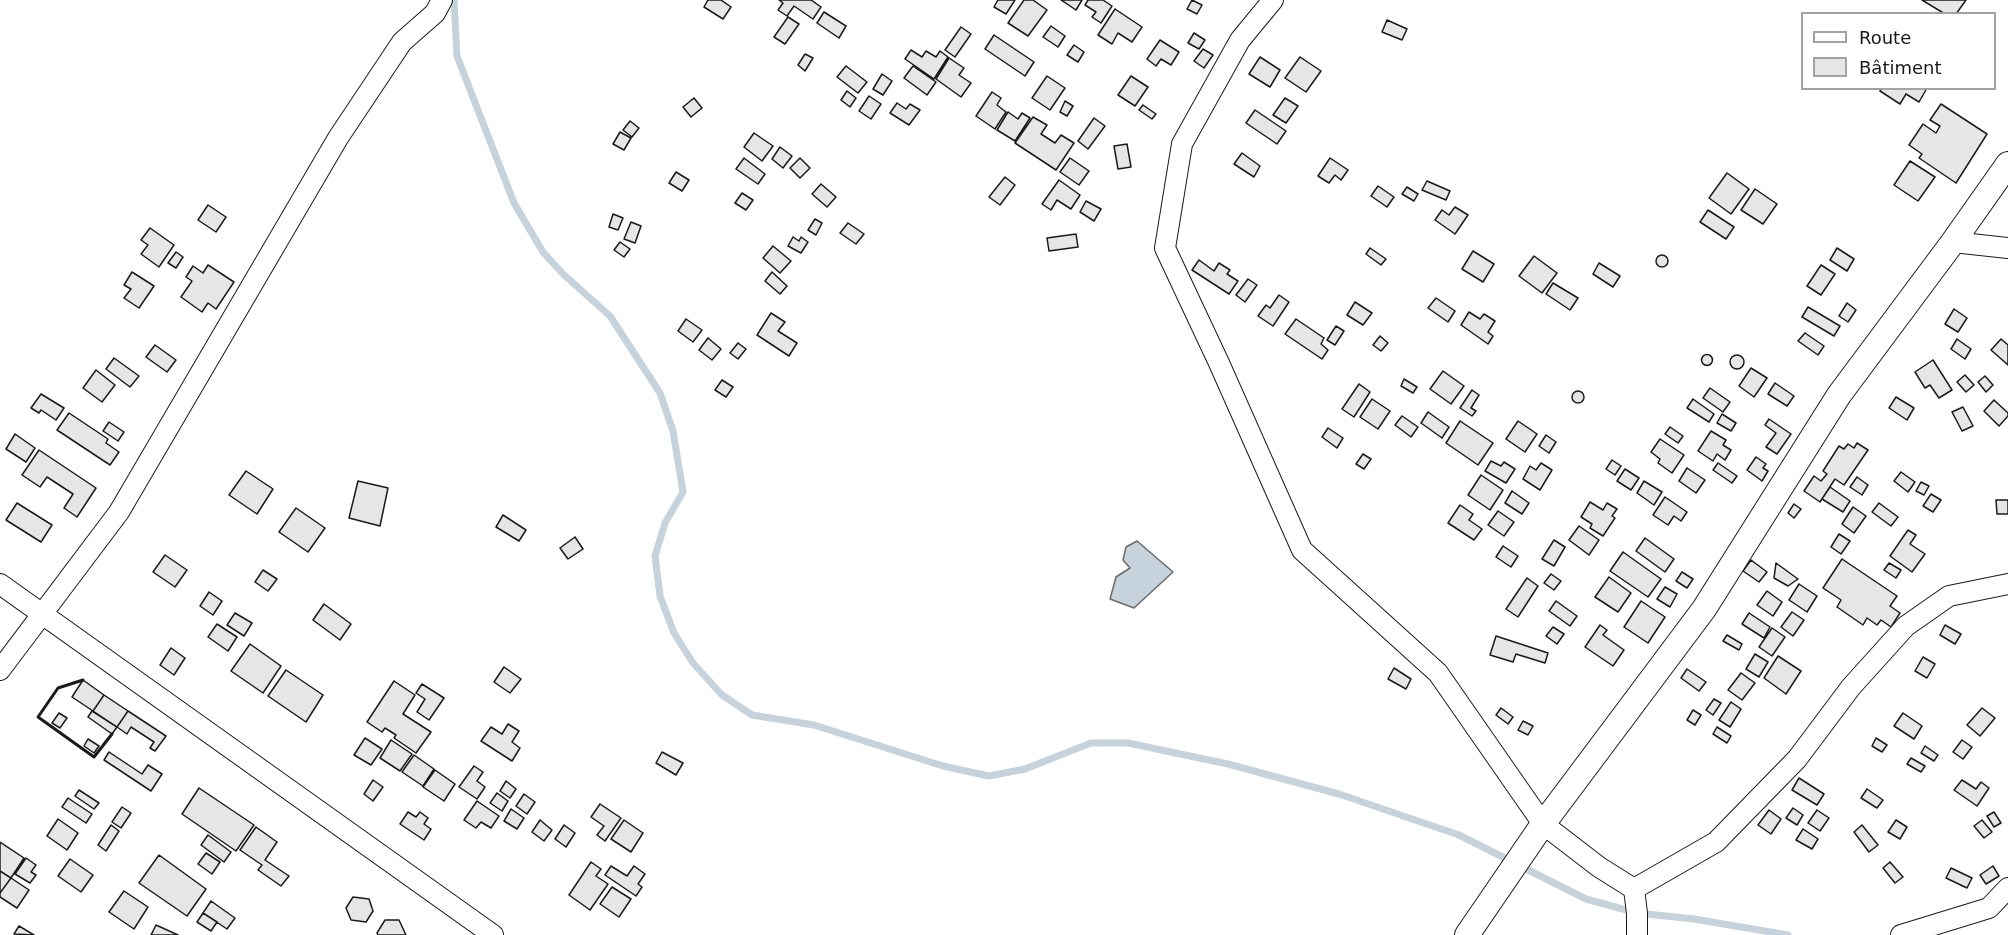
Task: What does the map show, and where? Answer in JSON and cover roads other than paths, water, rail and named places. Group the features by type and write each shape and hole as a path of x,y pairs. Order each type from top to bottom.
{"street":[{"path":"0,670 119,512 338,138 402,42 435,13 442,0"},
{"path":"1274,0 1240,40 1182,144 1165,248 1302,550 1438,673 1543,824 1599,867 1634,889"},
{"path":"1467,935 1543,824 1704,609 1839,394 1953,242 2008,164"},
{"path":"1953,242 2008,249"},
{"path":"0,584 494,935"},
{"path":"1634,889 1716,842 1797,759 1851,687 1906,626 1949,596 2008,584"},
{"path":"1901,935 1989,908 2008,888"},
{"path":"1634,889 1637,935"}],"waterway":[{"path":"454,0 457,56 514,203 543,252 563,274 610,316 660,393 673,431 683,492 665,523 655,556 660,596 674,633 693,663 722,695 752,715 814,725 943,766 989,776 1025,769 1091,743 1128,743 1228,764 1339,794 1459,835 1586,899 1637,913 1694,919 1788,935"}]}
